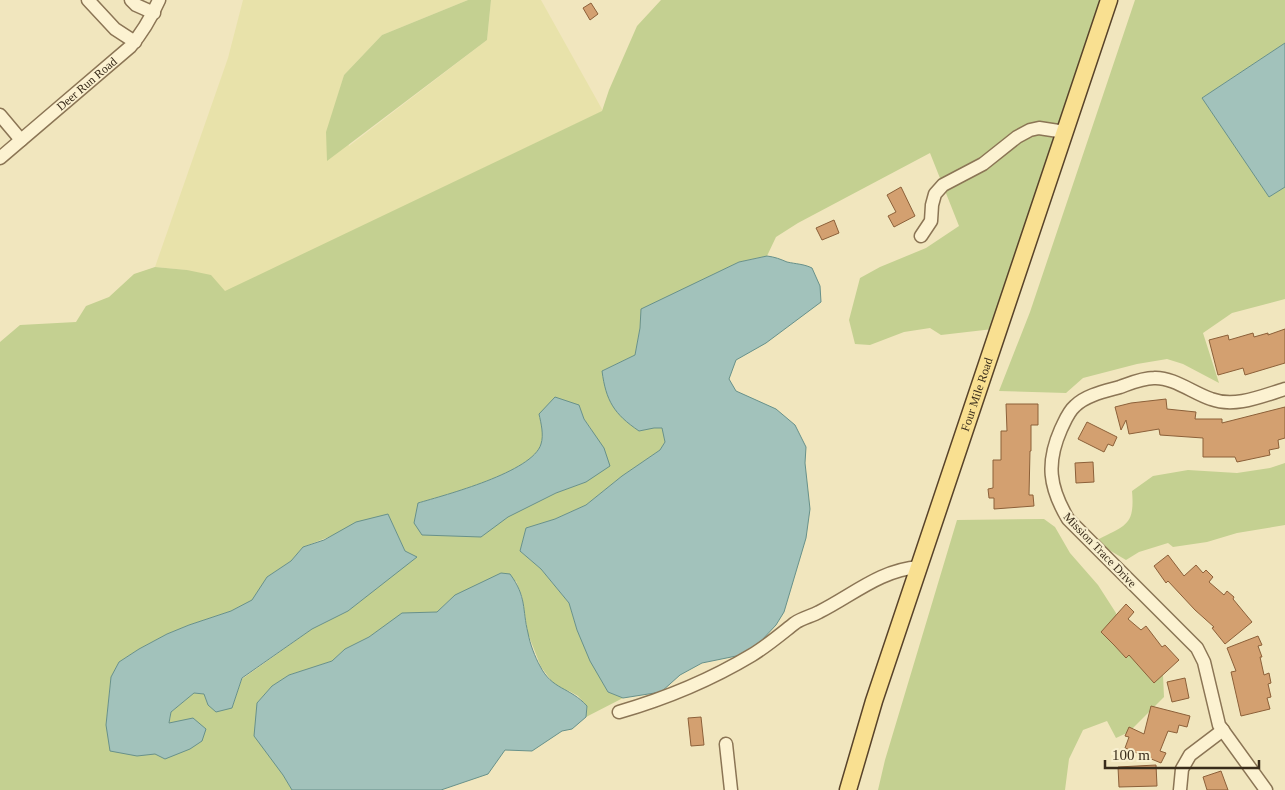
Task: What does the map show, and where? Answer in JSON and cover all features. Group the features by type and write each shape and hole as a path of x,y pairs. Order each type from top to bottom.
{"main road":[{"name":"Four Mile Road","path":"848,790 874,701 1109,0"}],"street":[{"path":"88,0 115,29 135,42"},
{"path":"131,0 136,5 154,13"},
{"name":"Deer Run Road","path":"0,158 135,42 154,13 159,0"},
{"path":"0,115 21,140"},
{"path":"921,236 931,221 935,194 943,185 983,164 1017,137 1030,130 1039,128 1065,132"},
{"name":"Mission Trace Drive","path":"1266,790 1219,725 1204,662 1197,648 1068,519 1057,501 1052,482 1052,462 1058,436 1066,417 1076,405 1102,392 1146,379 1156,378 1166,380 1212,400 1228,402 1248,400 1285,389"},
{"path":"619,712 667,696 732,666 754,654 797,622 819,613 883,575 905,568 919,567"},
{"path":"1180,790 1182,768 1190,755 1222,730"},
{"path":"726,744 731,790"}],"shaded area":[{"path":"243,0 468,0 382,35 344,75 336,102 349,146 487,40 491,0 541,0 603,111 225,292 187,270 155,267 228,58"}],"green space":[{"path":"468,0 491,0 487,40 327,161 326,132 344,75 382,35"},
{"path":"661,0 1103,0 993,329 941,335 930,328 904,332 870,345 855,344 849,320 860,278 880,267 926,248 959,226 930,153 798,223 776,237 767,256 739,262 641,310 635,355 602,371 639,431 654,427 663,428 665,442 660,450 622,476 586,505 555,519 526,528 520,551 541,569 569,603 577,630 608,692 623,698 586,717 587,706 578,696 560,689 553,683 541,667 528,634 522,596 516,581 455,595 437,612 402,614 369,637 345,649 332,661 289,675 272,686 257,703 283,775 292,790 0,790 0,342 20,325 76,322 86,306 109,297 134,274 155,267 187,270 211,275 225,291 602,111 609,90 637,26","holes":["579,405 584,419 592,430 586,482 556,493 507,517 481,537 418,503 487,481 522,464 535,454 541,444 542,433 539,414","388,514 405,551 416,557 348,611 312,629 242,679 232,708 208,705 204,694 194,693 171,712 165,759 106,725 111,677 119,662 167,634 231,611 253,600 267,577 291,561 303,547"]},
{"path":"1135,0 1285,0 1285,43 1202,98 1269,197 1285,187 1285,299 1232,313 1203,333 1219,383 1183,364 1167,359 1137,364 1083,378 1066,393 999,391 1030,312"},
{"path":"1285,463 1285,525 1237,533 1207,542 1173,547 1168,543 1139,552 1126,560 1099,544 1099,539 1122,527 1127,522 1132,511 1132,491 1153,476 1188,470 1237,473 1270,468"},
{"path":"1044,519 1055,527 1070,553 1098,585 1116,613 1123,633 1150,665 1163,675 1164,697 1129,732 1116,738 1107,721 1083,730 1069,759 1065,790 878,790 885,760 957,520"}],"water":[{"path":"1285,43 1285,187 1269,197 1202,98"},
{"path":"767,256 812,268 820,286 821,302 766,343 736,360 729,379 736,391 776,409 795,425 806,447 805,463 810,509 806,538 784,612 776,625 746,654 702,663 680,675 661,692 623,698 608,692 590,661 577,630 569,603 541,569 520,551 526,528 555,519 586,505 622,476 660,450 665,442 662,428 639,431 623,419 609,399 602,371 635,355 641,309 739,262"},
{"path":"555,397 579,405 584,419 604,448 610,466 586,482 556,493 508,517 481,537 422,535 414,523 418,503 487,481 522,464 535,454 542,440 539,414"},
{"path":"388,514 405,551 417,557 348,611 312,629 242,678 232,708 216,712 208,705 204,694 194,693 171,712 169,723 193,718 206,729 202,741 190,749 165,759 155,754 137,756 110,751 106,725 111,677 119,662 167,634 231,611 252,600 267,577 291,561 303,547 324,540 356,522"},
{"path":"501,573 510,574 522,596 530,642 540,666 550,680 574,695 587,706 586,717 572,729 562,731 532,751 505,750 488,774 441,790 292,790 254,736 257,703 272,686 289,675 332,661 345,649 369,637 402,613 437,612 455,595"}],"building":[{"path":"591,3 598,14 590,20 583,8"},
{"path":"901,187 915,216 894,227 888,216 896,212 887,195"},
{"path":"834,220 839,233 822,240 816,228"},
{"path":"1285,329 1285,363 1245,375 1243,368 1218,375 1209,340 1228,335 1229,340 1253,333 1254,337 1268,333 1268,335"},
{"path":"1166,399 1167,409 1196,412 1195,419 1222,419 1222,423 1285,407 1285,438 1278,440 1279,448 1269,450 1270,455 1237,462 1235,457 1203,457 1203,438 1160,435 1159,429 1129,434 1126,420 1121,430 1115,407"},
{"path":"1006,404 1038,404 1038,425 1031,425 1029,495 1033,495 1034,506 994,509 994,498 989,498 988,489 993,488 993,460 1001,460 1001,431 1007,431"},
{"path":"1087,422 1117,437 1113,446 1108,444 1104,452 1078,439"},
{"path":"1093,462 1094,482 1076,483 1075,463"},
{"path":"1168,555 1184,576 1196,565 1203,573 1206,570 1213,577 1209,582 1224,595 1227,591 1234,597 1233,599 1252,622 1225,644 1212,628 1214,627 1168,581 1166,583 1154,566"},
{"path":"1126,604 1134,612 1128,619 1141,630 1146,626 1162,647 1165,645 1179,660 1154,683 1129,655 1126,658 1101,632"},
{"path":"1258,636 1262,645 1258,646 1262,657 1260,657 1264,675 1269,673 1271,683 1268,684 1271,697 1267,698 1270,709 1241,716 1231,672 1236,671 1227,648"},
{"path":"1185,678 1189,698 1172,702 1167,682"},
{"path":"1151,706 1190,716 1187,727 1179,725 1177,733 1168,731 1160,751 1166,753 1161,763 1125,748 1129,737 1125,736 1129,727 1144,734"},
{"path":"701,717 704,745 691,746 688,718"},
{"path":"1156,765 1157,786 1119,787 1118,767"},
{"path":"1221,771 1228,790 1207,790 1203,777"}]}
